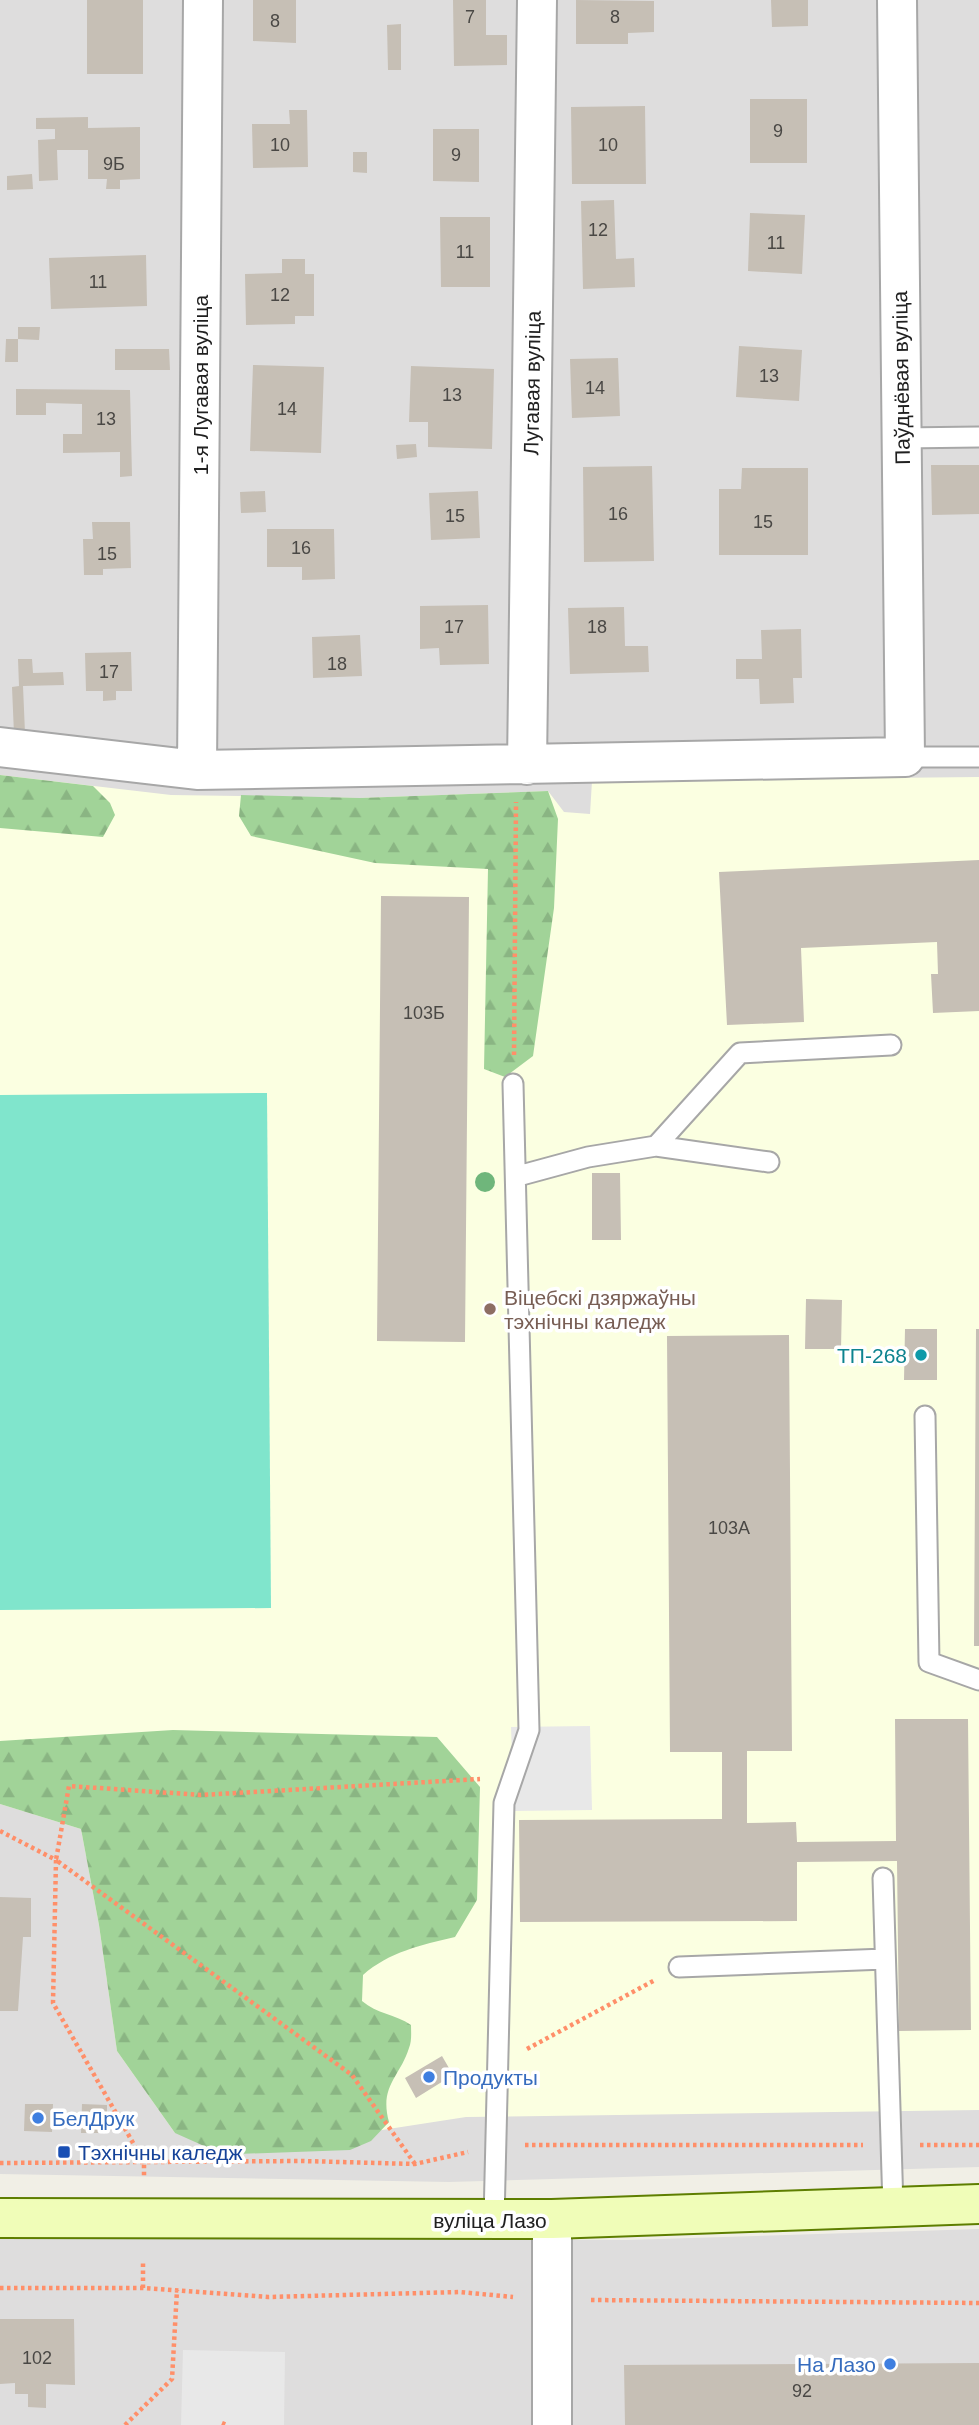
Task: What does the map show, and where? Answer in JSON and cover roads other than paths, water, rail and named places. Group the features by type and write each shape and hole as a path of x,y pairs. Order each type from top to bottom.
{"street":[{"name":"1-я Лугавая вуліца","path":"197,771 203,0"},
{"name":"Лугавая вуліца","path":"520,766 537,0"},
{"name":"Паўднёвая вуліца","path":"897,0 905,757"},
{"path":"0,747 197,771 905,757"},
{"name":"вуліца Лазо","path":"0,2218 494,2220 979,2204"},
{"path":"552,2219 552,2425"}],"lane":[{"path":"902,438 979,437"},
{"path":"905,757 979,757"},
{"path":"656,1146 740,1053 891,1045"},
{"path":"494,2220 504,1803 529,1730 518,1176 513,1084"},
{"path":"518,1176 587,1157 656,1146 769,1161"},
{"path":"925,1416 929,1662 979,1680"},
{"path":"883,1878 893,2207"},
{"path":"679,1967 885,1959"}],"place":[{"name":"Віцебскі дзяржаўны тэхнічны каледж","path":"490,1309"},
{"name":"ТП-268","path":"921,1355"},
{"name":"Продукты","path":"429,2077"},
{"name":"БелДрук","path":"38,2118"},
{"name":"Тэхнічны каледж","path":"64,2152"},
{"name":"На Лазо","path":"890,2364"}]}
